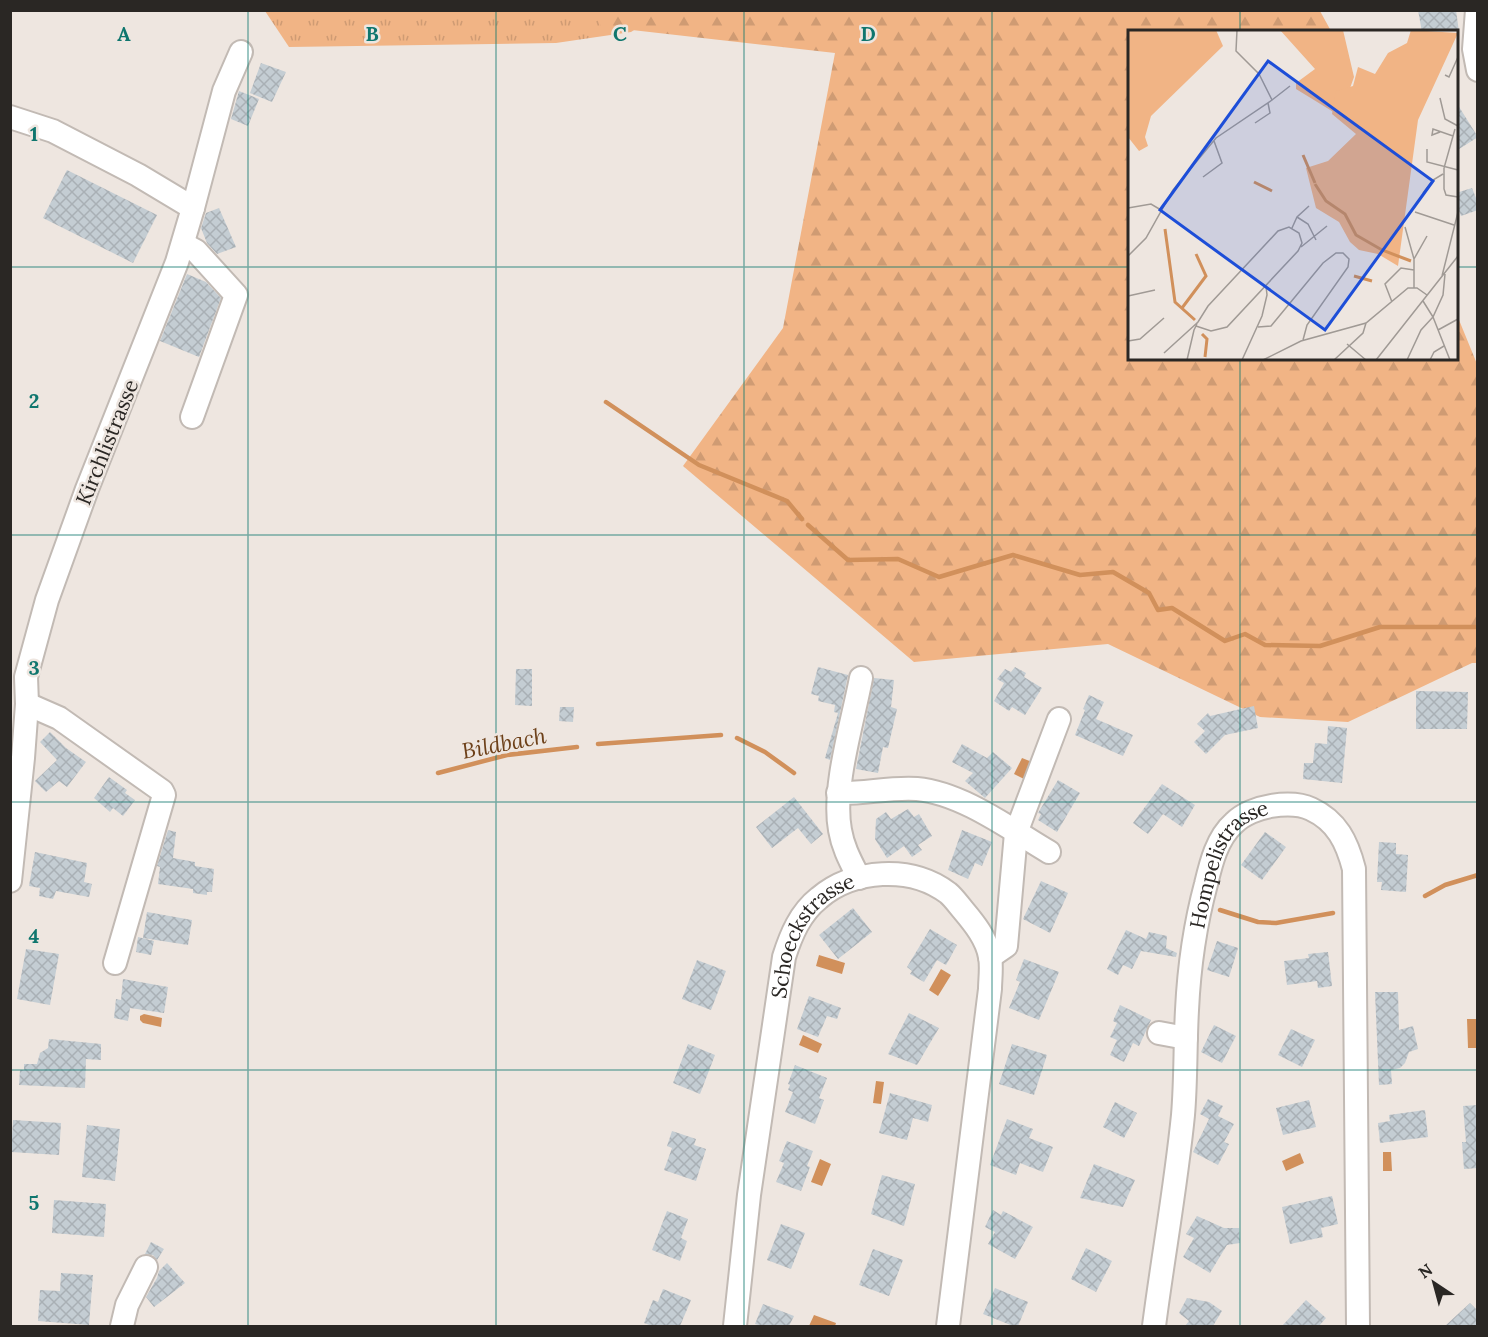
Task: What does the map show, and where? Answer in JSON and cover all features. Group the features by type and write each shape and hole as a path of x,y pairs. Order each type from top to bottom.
{"street":[{"path":"1477,10 1474,49 1478,70"},
{"name":"Kirchlistrasse","path":"10,881 27,704 26,677 47,600 87,489 139,362 183,244 224,91 241,52"},
{"path":"10,117 53,131 138,175 193,208"},
{"path":"183,244 196,251 236,295 192,417"},
{"path":"859,878 846,853 840,829 838,793 861,678"},
{"path":"27,704 59,718 162,791 164,795 115,963"},
{"path":"990,957 1006,946 1016,833 1059,719"},
{"path":"838,793 915,789 934,791 977,810 1049,852"},
{"name":"Hompelistrasse","path":"1154,1326 1178,1161 1185,1093 1192,954 1202,897 1212,858 1221,840 1234,823 1262,807 1285,804 1305,807 1324,815 1341,833 1349,849 1354,868 1358,1326"},
{"name":"Schoeckstrasse","path":"735,1326 749,1195 784,957 792,933 818,898 834,888 859,878 889,873 921,879 948,893 977,926 990,957 987,1011 948,1326"},
{"path":"1159,1033 1186,1038"},
{"path":"122,1326 127,1305 146,1267"}],"green space":[{"path":"657,10 658,15 631,32 556,43 289,47 265,11"},
{"path":"593,11 1320,11 1330,30 1128,30 1128,360 1458,360 1458,317 1477,364 1477,663 1472,663 1348,722 1260,717 1108,644 914,662 683,466 783,328 835,53 632,30 606,35"}],"shaded area":[{"path":"1022,758 1032,762 1024,779 1014,774"},
{"path":"819,955 845,963 842,974 816,966"},
{"path":"941,969 951,975 938,996 929,990"},
{"path":"144,1014 162,1018 161,1027 143,1023 140,1016"},
{"path":"1467,1019 1477,1019 1477,1048 1468,1048"},
{"path":"803,1035 822,1044 818,1053 799,1045"},
{"path":"876,1081 884,1082 881,1104 873,1103"},
{"path":"1383,1152 1391,1152 1392,1171 1383,1171"},
{"path":"1300,1153 1304,1163 1286,1171 1282,1161"},
{"path":"820,1159 831,1164 822,1186 811,1182"},
{"path":"814,1315 836,1323 835,1326 809,1326"}],"building":[{"path":"1418,10 1456,10 1459,32 1458,30 1422,30"},
{"path":"261,63 286,72 272,102 250,93"},
{"path":"239,91 259,99 248,126 231,119"},
{"path":"1458,105 1478,137 1458,150"},
{"path":"67,170 157,215 133,263 43,218"},
{"path":"1472,188 1478,203 1478,210 1461,216 1458,208 1458,192"},
{"path":"219,208 236,247 217,254 207,243 201,228 206,213"},
{"path":"187,274 206,282 221,298 199,357 160,341"},
{"path":"818,667 848,675 830,760 825,758 838,713 834,712 835,705 818,701 819,696 811,694"},
{"path":"1015,667 1026,673 1024,677 1042,688 1025,715 1012,707 1009,711 994,701 1004,683 997,679 1005,669 1011,672"},
{"path":"516,669 532,669 532,706 515,705"},
{"path":"874,678 894,680 891,707 897,709 888,748 883,747 878,773 856,769"},
{"path":"1416,691 1468,692 1467,729 1416,729"},
{"path":"1089,695 1104,702 1096,719 1133,735 1123,756 1075,735"},
{"path":"1254,706 1258,728 1225,735 1206,754 1194,742 1205,731 1197,724 1208,713 1210,716"},
{"path":"560,707 574,707 573,722 559,721"},
{"path":"1328,726 1347,728 1342,783 1303,779 1304,763 1313,763 1315,743 1327,744"},
{"path":"50,732 66,748 86,762 67,787 59,781 46,792 35,781 57,760 40,742"},
{"path":"962,744 987,758 993,752 1012,768 985,798 965,781 973,773 952,762"},
{"path":"109,777 127,790 125,793 135,800 123,816 113,808 110,812 94,798"},
{"path":"1058,780 1080,793 1057,832 1038,820 1041,814 1038,813"},
{"path":"1162,784 1195,805 1182,827 1163,814 1148,834 1133,823"},
{"path":"794,797 823,834 811,844 798,828 772,848 756,827"},
{"path":"908,809 914,817 919,814 932,836 918,845 922,850 912,857 904,846 887,858 875,839 876,819 886,812 891,819"},
{"path":"168,830 176,832 173,858 195,862 195,866 214,869 212,892 207,892 207,895 193,893 193,889 158,884 160,867 157,866"},
{"path":"962,830 992,842 982,866 975,863 968,879 948,870"},
{"path":"1265,832 1286,847 1262,880 1241,865"},
{"path":"1379,842 1396,843 1396,854 1408,855 1406,892 1381,890 1382,882 1377,882"},
{"path":"35,852 87,863 84,882 92,884 89,897 56,891 53,899 39,896 40,888 29,886"},
{"path":"1041,881 1068,893 1050,933 1023,919"},
{"path":"853,908 872,932 838,959 819,935"},
{"path":"147,912 192,920 188,945 143,938"},
{"path":"930,929 957,945 946,965 937,960 924,982 910,974 912,971 907,967"},
{"path":"1126,930 1146,939 1149,932 1167,936 1166,948 1177,953 1176,957 1141,951 1132,969 1123,965 1118,975 1107,969"},
{"path":"138,937 154,941 151,955 136,952"},
{"path":"1217,941 1238,948 1229,977 1207,970"},
{"path":"26,949 59,954 50,1005 17,999"},
{"path":"1328,952 1332,986 1318,988 1317,981 1287,985 1284,961 1309,958 1308,954"},
{"path":"1024,959 1059,972 1039,1020 1009,1008 1020,982 1016,980"},
{"path":"697,960 726,971 711,1010 682,999"},
{"path":"123,979 168,987 164,1013 130,1008 128,1021 114,1018 116,999 121,1000"},
{"path":"1375,992 1398,992 1399,1030 1413,1026 1418,1049 1409,1052 1405,1063 1400,1068 1391,1070 1392,1084 1379,1085"},
{"path":"809,996 841,1008 837,1019 827,1016 818,1037 797,1029"},
{"path":"1120,1005 1151,1020 1139,1046 1133,1043 1124,1062 1110,1055 1117,1040 1110,1037 1117,1023 1113,1021"},
{"path":"909,1013 939,1028 917,1065 888,1054"},
{"path":"1214,1025 1236,1036 1222,1063 1201,1052"},
{"path":"1291,1029 1315,1040 1302,1067 1278,1055"},
{"path":"49,1039 101,1044 101,1060 86,1059 85,1088 19,1085 20,1070 24,1070 24,1064 37,1064 40,1053 48,1048"},
{"path":"688,1044 715,1055 700,1094 673,1083"},
{"path":"1012,1044 1047,1055 1034,1095 999,1084"},
{"path":"795,1065 827,1078 819,1098 824,1100 815,1124 785,1112 793,1092 788,1090 790,1085 788,1084"},
{"path":"890,1093 932,1105 928,1122 913,1118 907,1140 879,1133"},
{"path":"1208,1099 1223,1106 1218,1116 1234,1124 1224,1142 1229,1144 1218,1165 1193,1152 1209,1119 1200,1114"},
{"path":"1309,1100 1316,1127 1283,1135 1276,1108"},
{"path":"1115,1102 1137,1113 1124,1138 1103,1127"},
{"path":"1478,1105 1478,1168 1464,1169 1462,1142 1466,1142 1463,1106"},
{"path":"1425,1110 1428,1137 1380,1143 1378,1123 1390,1121 1389,1115"},
{"path":"1007,1119 1033,1129 1029,1138 1053,1147 1043,1172 1020,1163 1016,1175 990,1165"},
{"path":"13,1120 61,1123 59,1155 11,1152"},
{"path":"87,1125 120,1129 115,1181 82,1177"},
{"path":"672,1131 696,1139 694,1145 706,1149 696,1181 664,1170 672,1148 667,1146"},
{"path":"787,1141 813,1151 801,1191 776,1182 784,1163 779,1161"},
{"path":"1094,1164 1135,1180 1123,1207 1080,1198"},
{"path":"882,1175 915,1184 904,1226 871,1214"},
{"path":"1332,1196 1338,1224 1321,1228 1323,1237 1290,1244 1282,1207"},
{"path":"54,1200 106,1204 104,1237 52,1233"},
{"path":"993,1210 1001,1215 1003,1211 1033,1227 1015,1259 988,1244 995,1232 985,1227"},
{"path":"667,1211 688,1219 681,1238 687,1241 680,1261 652,1250"},
{"path":"1197,1216 1224,1228 1239,1228 1240,1243 1227,1245 1210,1273 1183,1257 1194,1238 1186,1234"},
{"path":"781,1224 805,1233 791,1269 767,1260"},
{"path":"151,1242 164,1249 157,1260 153,1255 145,1254"},
{"path":"1086,1248 1112,1261 1096,1292 1071,1279"},
{"path":"873,1249 903,1260 889,1296 859,1285"},
{"path":"167,1263 185,1283 154,1307 146,1297 159,1271"},
{"path":"61,1273 93,1275 89,1325 38,1321 40,1290 60,1291"},
{"path":"995,1288 1028,1302 1018,1326 983,1314"},
{"path":"663,1289 691,1300 680,1326 652,1326 644,1323 653,1300 658,1302"},
{"path":"1187,1298 1209,1302 1222,1311 1213,1326 1185,1326 1189,1321 1179,1313"},
{"path":"1306,1300 1326,1318 1319,1326 1282,1326"},
{"path":"1470,1303 1478,1311 1478,1326 1445,1326"},
{"path":"763,1304 794,1316 789,1326 755,1324"}],"waterway":[{"path":"606,402 699,465 787,501 802,519"},
{"path":"808,525 848,560 898,559 939,577 1013,555 1080,575 1113,572 1149,593 1158,610 1172,608 1225,641 1245,634 1265,645 1320,646 1380,627 1478,627"},
{"name":"Bildbach","path":"598,744 721,735"},
{"name":"Bildbach","path":"737,738 765,752 794,773"},
{"name":"Bildbach","path":"438,773 507,755 577,747"},
{"name":"Bildbach","path":"1425,896 1445,885 1478,875"},
{"name":"Bildbach","path":"1220,910 1258,922 1276,923 1333,913"}]}
